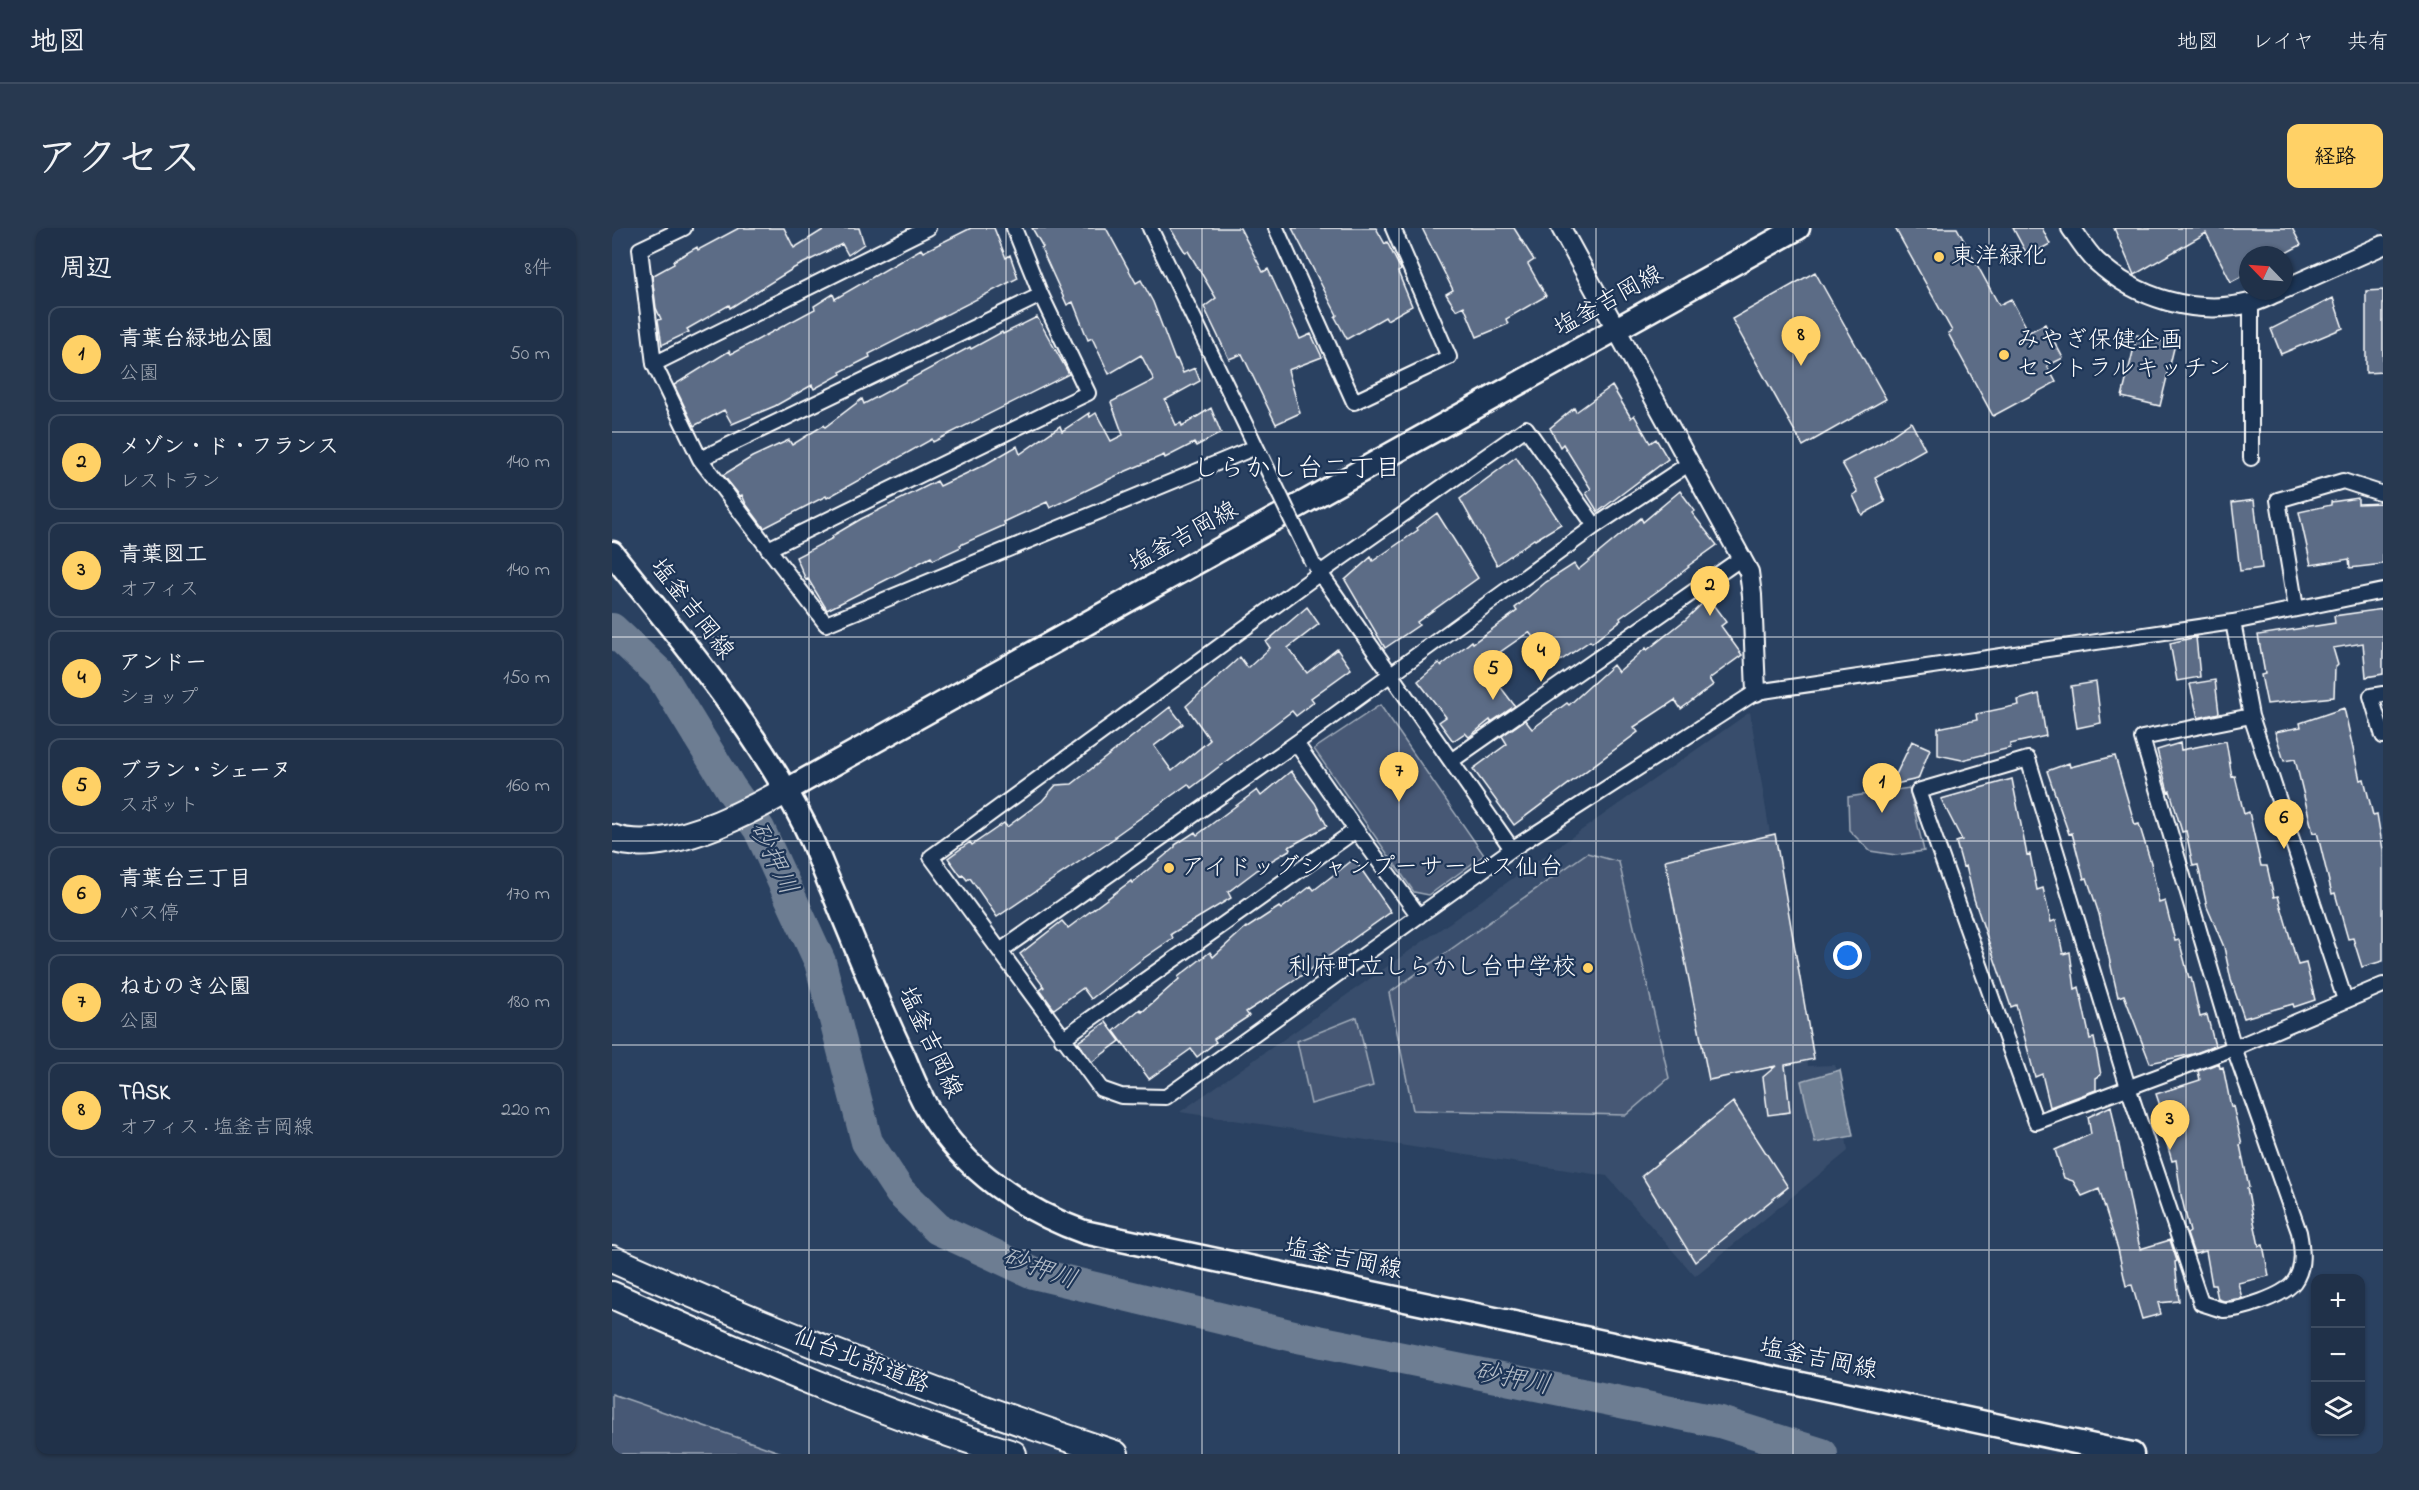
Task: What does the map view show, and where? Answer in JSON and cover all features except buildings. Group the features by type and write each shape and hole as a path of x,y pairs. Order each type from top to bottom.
{"highway":[{"path":"612,838 623,842 667,840 742,814 785,790"},
{"name":"仙台北部道路","path":"612,1258 707,1301 857,1362 965,1403 1115,1454"},
{"name":"仙台北部道路","path":"612,1295 694,1332 819,1383 951,1435 1013,1454"}],"main road":[{"name":"塩釜吉岡線","path":"785,790 1798,228"},
{"name":"塩釜吉岡線","path":"612,553 697,660 759,748 804,823 897,1043 929,1112 956,1147 988,1179 1020,1203 1052,1221 1094,1235 2132,1454"}],"street":[{"path":"684,228 640,249 654,364 700,459 826,624 1259,453"},
{"path":"654,364 928,228"},
{"path":"768,549 1088,393 1041,296 1014,228"},
{"path":"1150,228 1316,567 1512,849"},
{"path":"1276,228 1354,402 1449,357 1393,228"},
{"path":"1562,228 1743,557 1749,572 1752,595 1756,692"},
{"path":"2071,228 2096,261 2132,286 2162,301 2200,307 2251,303 2258,300"},
{"path":"2293,285 2383,245"},
{"path":"700,459 1041,296"},
{"path":"2251,303 2251,458"},
{"path":"1595,526 1526,428 1316,567 931,857 1062,1039 1101,1089 1121,1096 1167,1097 1512,849 1756,692 2233,622 2383,591"},
{"path":"1000,951 1296,743 1595,526 1690,463"},
{"path":"2296,608 2278,500 2343,481 2383,494"},
{"path":"1451,761 1743,557"},
{"path":"2233,622 2251,716 2345,1000"},
{"path":"2383,694 2371,696 2383,736"},
{"path":"2251,716 2142,738 2234,1048 2299,1232 2303,1258 2294,1283 2272,1297 2247,1307 2223,1310 2201,1303 2128,1087 2028,759 1918,790 2036,1122 2128,1087 2234,1048 2383,985"},
{"path":"1296,743 1419,916"},
{"path":"1062,1039 1356,830"}],"shaded area":[{"path":"1380,705 1484,855 1429,895 1414,892 1314,749"},
{"name":"利府町立しらかし台中学校","path":"1750,712 1808,1066 1835,1065 1848,1151 1695,1276 1607,1176 1180,1112"},
{"path":"1909,788 1924,851 1896,855 1870,851 1849,830 1848,797"},
{"path":"1587,853 1619,862 1669,1078 1626,1115 1413,1110 1389,993"},
{"path":"1357,1017 1373,1086 1311,1104 1297,1041"},
{"path":"1840,1070 1853,1136 1815,1143 1801,1081"},
{"path":"612,1394 785,1454 612,1454"}],"waterway":[{"name":"砂押川","path":"612,629 661,675 731,789 759,829 820,962 867,1142 900,1192 938,1229 1033,1273 1298,1337 1720,1422 1822,1454"}],"place":[{"name":"東洋緑化","path":"1939,257"},
{"name":"みやぎ保健企画 セントラルキッチン","path":"2004,355"},
{"name":"TASK","path":"1801,366"},
{"name":"メゾン・ド・フランス","path":"1710,616"},
{"name":"アンドー","path":"1541,682"},
{"name":"ブラン・シェーヌ","path":"1493,700"},
{"name":"ねむのき公園","path":"1399,802"},
{"name":"青葉台緑地公園","path":"1882,813"},
{"name":"青葉台三丁目","path":"2284,849"},
{"name":"アイドッグシャンプーサービス仙台","path":"1169,868"},
{"name":"利府町立しらかし台中学校","path":"1588,968"},
{"name":"青葉図工","path":"2170,1150"}],"district":[{"name":"しらかし台二丁目","path":"1297,470"}]}
